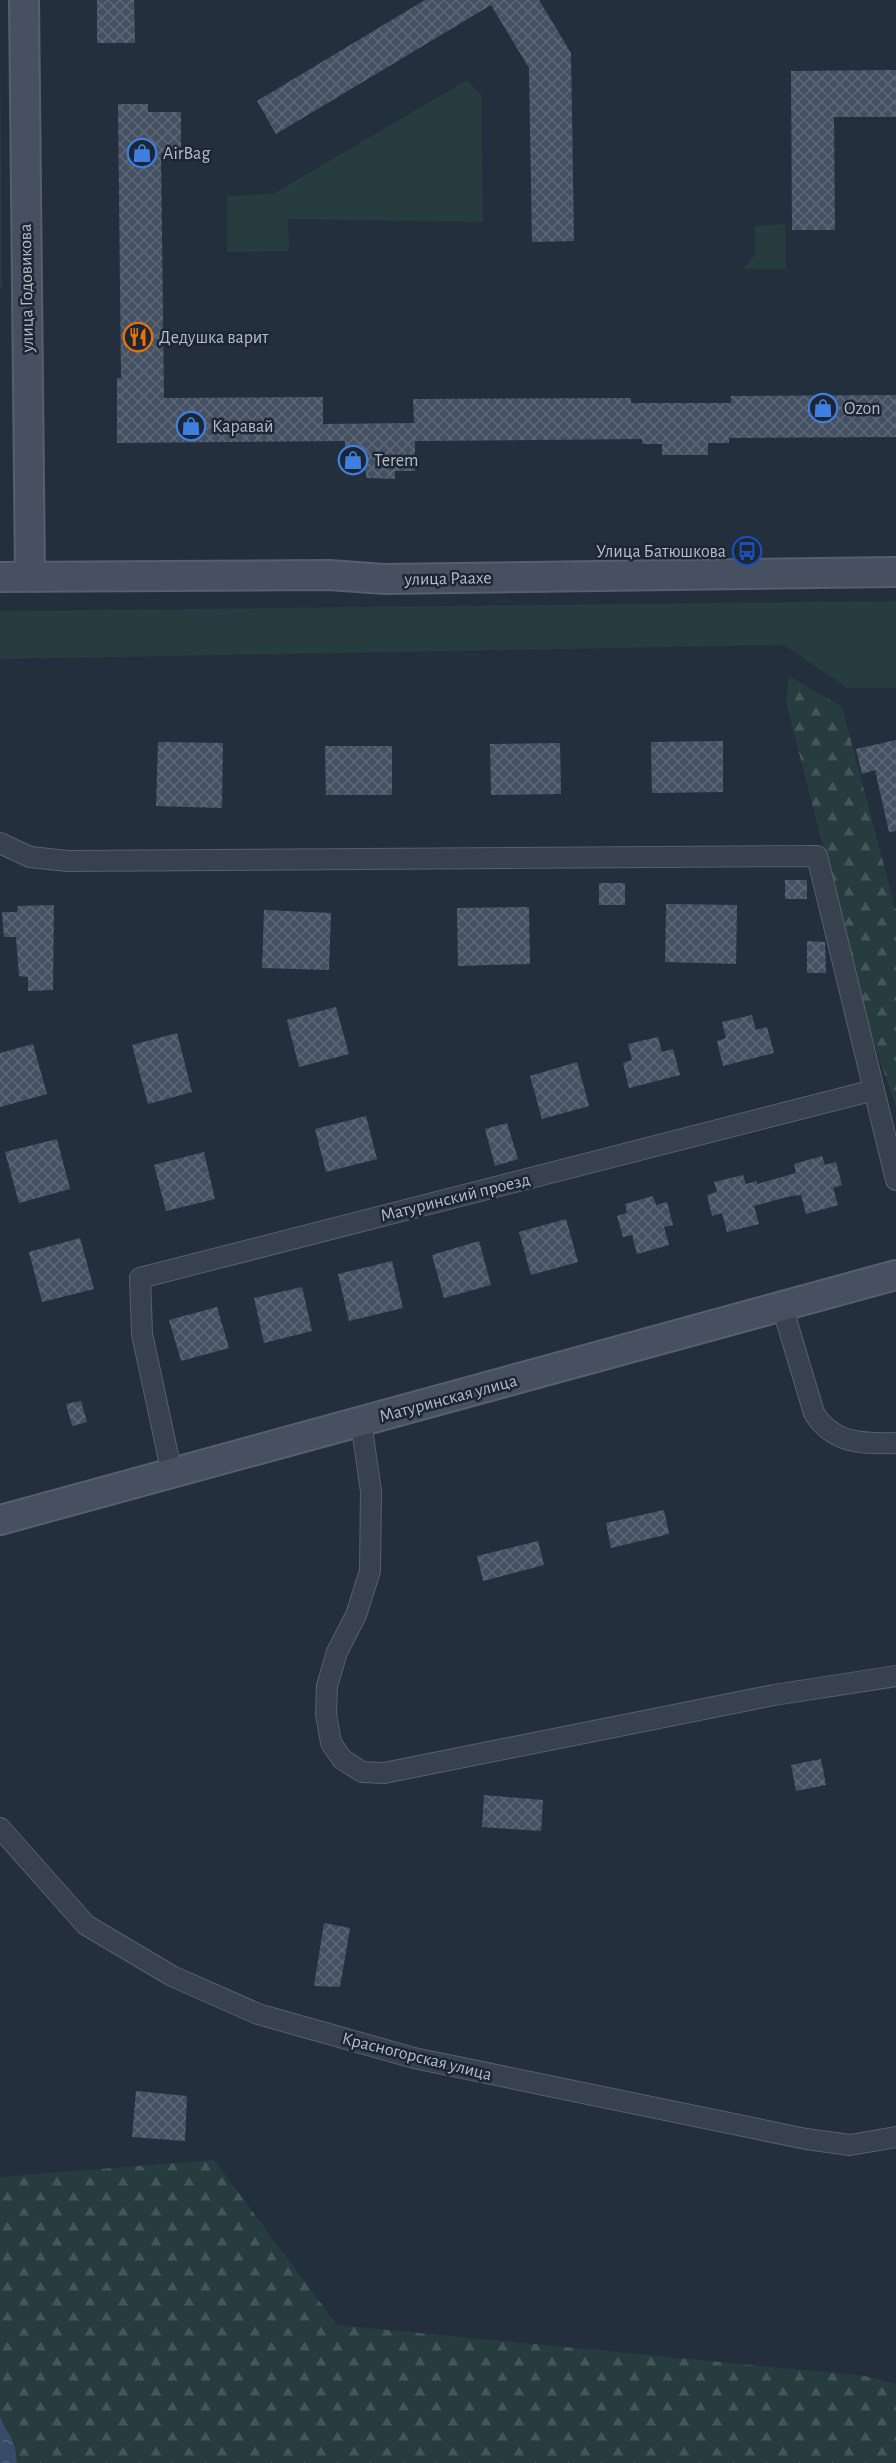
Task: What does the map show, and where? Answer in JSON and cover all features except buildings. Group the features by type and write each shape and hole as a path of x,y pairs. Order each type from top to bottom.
{"street":[{"name":"улица Годовикова","path":"24,0 30,576"},
{"name":"улица Раахе","path":"0,577 329,575 385,579 896,572"},
{"path":"0,843 30,857 68,861 817,856 896,1180"},
{"name":"Матуринский проезд","path":"172,1474 142,1334 140,1278 874,1090"},
{"name":"Матуринская улица","path":"0,1520 896,1275"},
{"path":"782,1306 813,1413 821,1424 846,1440 867,1444 896,1443"},
{"path":"362,1422 371,1491 370,1571 356,1615 337,1652 327,1686 326,1714 331,1743 342,1760 362,1772 384,1773 774,1695 896,1676"},
{"name":"Красногорская улица","path":"0,1828 86,1925 172,1976 258,2014 414,2058 806,2139 850,2145 896,2137"}],"green space":[{"path":"0,31 2,289 0,289"},
{"path":"467,80 481,95 483,222 288,219 289,251 227,252 227,196 273,194"},
{"path":"785,224 786,269 743,269 755,255 755,226"},
{"path":"896,601 896,688 847,688 784,645 0,659 0,611"},
{"path":"789,676 842,707 896,911 896,1107 872,1037 786,702"},
{"path":"214,2160 337,2325 865,2376 896,2384 896,2463 17,2463 15,2447 0,2417 0,2177"}],"water":[{"path":"0,2417 15,2447 17,2463 0,2463"}],"place":[{"name":"AirBag","path":"142,153"},
{"name":"Дедушка варит","path":"138,337"},
{"name":"Ozon","path":"823,408"},
{"name":"Каравай","path":"191,426"},
{"name":"Terem","path":"353,460"},
{"name":"Улица Батюшкова","path":"747,551"}]}
